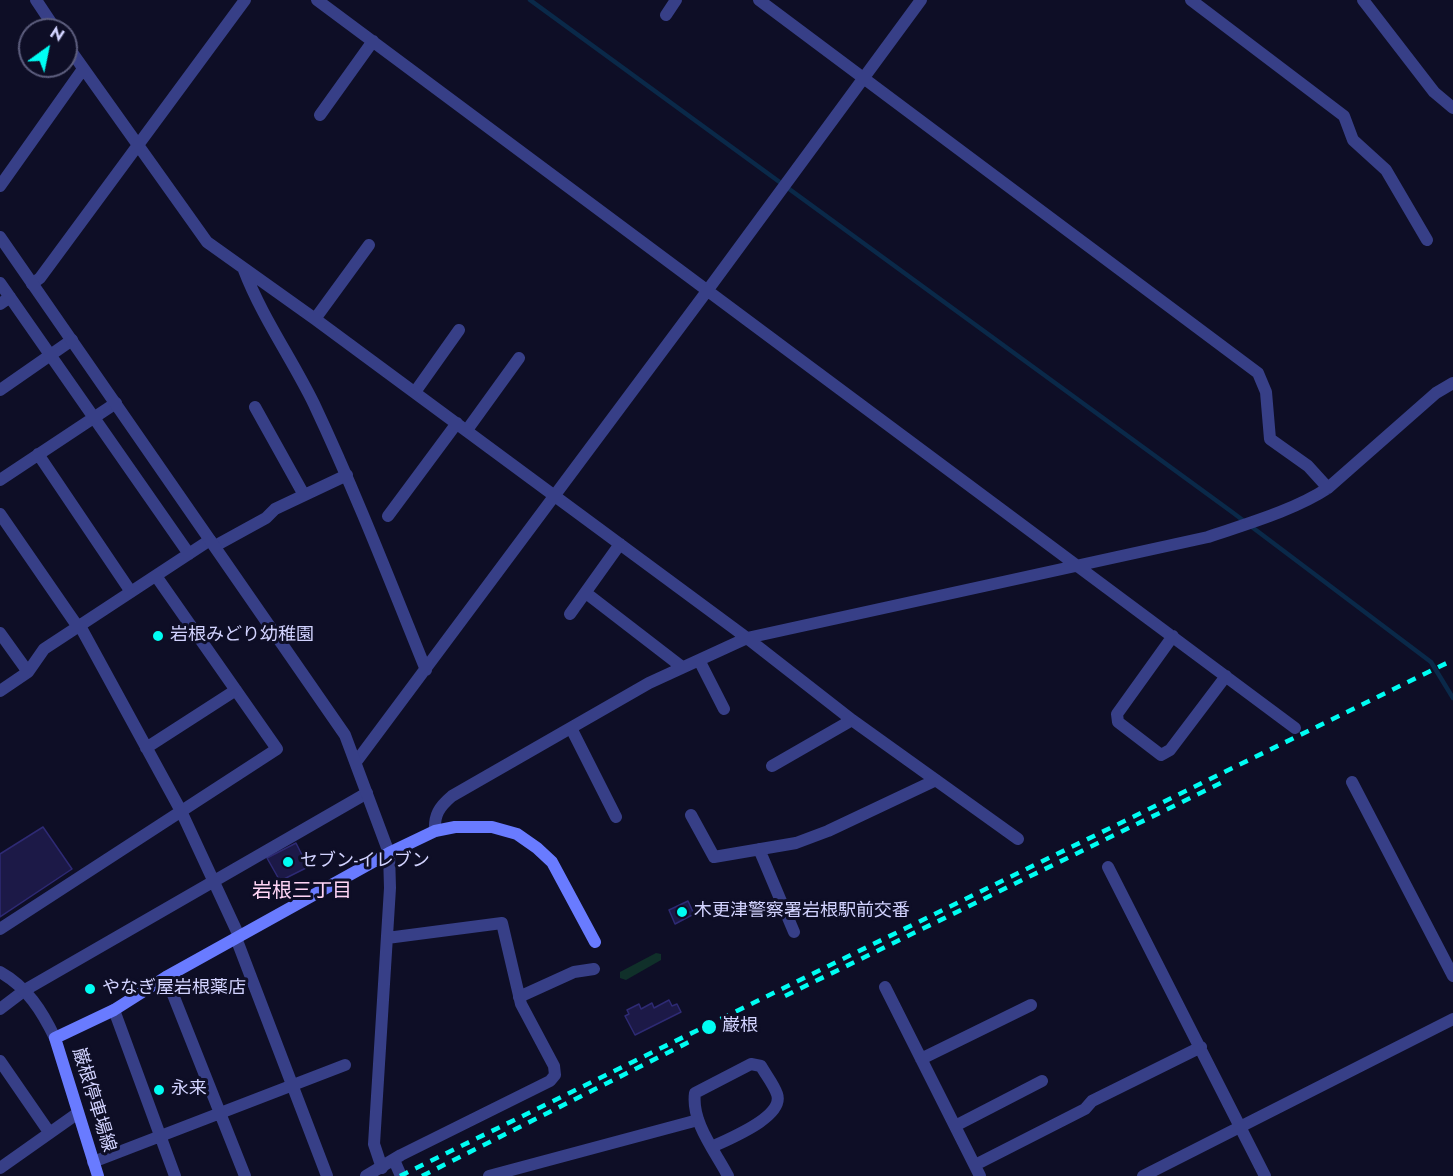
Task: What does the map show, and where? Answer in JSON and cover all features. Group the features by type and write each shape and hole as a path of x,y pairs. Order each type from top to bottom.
{"main road":[{"name":"巌根停車場線","path":"98,1176 55,1038 114,1010 166,977 237,937 389,853 435,831 473,825 492,827 517,834 552,862 596,942"}],"street":[{"path":"36,0 48,18"},
{"path":"32,284 40,278 245,0"},
{"path":"317,0 1295,728"},
{"path":"666,15 676,0"},
{"path":"759,0 1258,372 1266,392 1270,439 1308,466 1329,488"},
{"path":"356,762 921,0"},
{"path":"1191,0 1344,116 1353,140 1386,170 1428,240"},
{"path":"1363,0 1434,92 1453,108"},
{"path":"320,115 373,41"},
{"path":"78,62 207,242 415,392 747,638 852,720 1018,838"},
{"path":"0,186 83,69"},
{"path":"0,237 345,735 389,853 387,938 374,1144 382,1168"},
{"path":"315,319 369,245"},
{"path":"244,270 252,291 312,401 347,475 426,670"},
{"path":"0,283 5,301 51,355 189,554"},
{"path":"415,392 459,330"},
{"path":"0,390 72,340"},
{"path":"388,516 519,358"},
{"path":"435,831 435,818 442,805 452,796 649,683 747,638 1208,537 1311,500 1329,488 1436,393 1453,383"},
{"path":"0,480 116,403"},
{"path":"255,406 304,495"},
{"path":"38,454 131,592"},
{"path":"0,691 28,672 44,649 189,554 266,518 275,509 347,475"},
{"path":"0,514 79,627 181,811 237,937 327,1176"},
{"path":"570,614 620,544"},
{"path":"0,929 277,749 156,576"},
{"path":"586,593 682,668"},
{"path":"0,633 28,672"},
{"path":"1173,636 1117,714 1118,722 1161,755 1170,750 1226,676"},
{"path":"699,660 724,709"},
{"path":"146,748 236,690"},
{"path":"772,766 852,720"},
{"path":"571,728 616,817"},
{"path":"691,815 714,857 796,843 828,831 936,780"},
{"path":"1352,782 1453,976"},
{"path":"0,1009 24,990 367,793"},
{"path":"759,849 794,932"},
{"path":"1108,867 1265,1176"},
{"path":"366,1176 550,1081 555,1075 554,1066 519,997 502,923 387,938"},
{"path":"519,997 574,972 594,969"},
{"path":"0,972 24,990 44,1015 55,1038"},
{"path":"166,977 245,1176"},
{"path":"885,987 978,1171 1085,1109 1092,1101 1201,1047"},
{"path":"921,1059 1031,1005"},
{"path":"114,1010 175,1176"},
{"path":"1143,1176 1453,1018"},
{"path":"0,1060 49,1132"},
{"path":"712,1147 762,1121 777,1106 778,1096 761,1066 751,1064 695,1093 693,1107 698,1120 712,1147 728,1176"},
{"path":"93,1162 345,1065"},
{"path":"955,1126 1042,1081"},
{"path":"0,1168 78,1113"},
{"path":"489,1176 698,1120"},
{"path":"394,1160 401,1176"}],"green space":[{"path":"656,953 661,954 661,960 626,980 620,978 620,972"}],"building":[{"path":"43,827 72,869 0,917 0,854"},
{"name":"セブン-イレブン","path":"296,843 308,867 280,881 267,858"},
{"path":"688,901 694,914 675,924 669,910"},
{"path":"669,1000 672,1006 677,1004 681,1012 635,1035 625,1016 629,1014 627,1010 639,1004 641,1009 652,1003 654,1008"}],"waterway":[{"path":"530,0 1232,512 1431,662 1453,698"}],"railway":[{"path":"400,1176 1453,660"},
{"path":"785,996 1227,780"},
{"path":"422,1176 693,1040"}],"place":[{"name":"岩根みどり幼稚園","path":"158,636"},
{"name":"セブン-イレブン","path":"288,862"},
{"name":"木更津警察署岩根駅前交番","path":"682,912"},
{"name":"やなぎ屋岩根薬店","path":"90,989"},
{"name":"巌根","path":"709,1027"},
{"name":"永来","path":"159,1090"}],"district":[{"name":"岩根三丁目","path":"302,892"}]}
